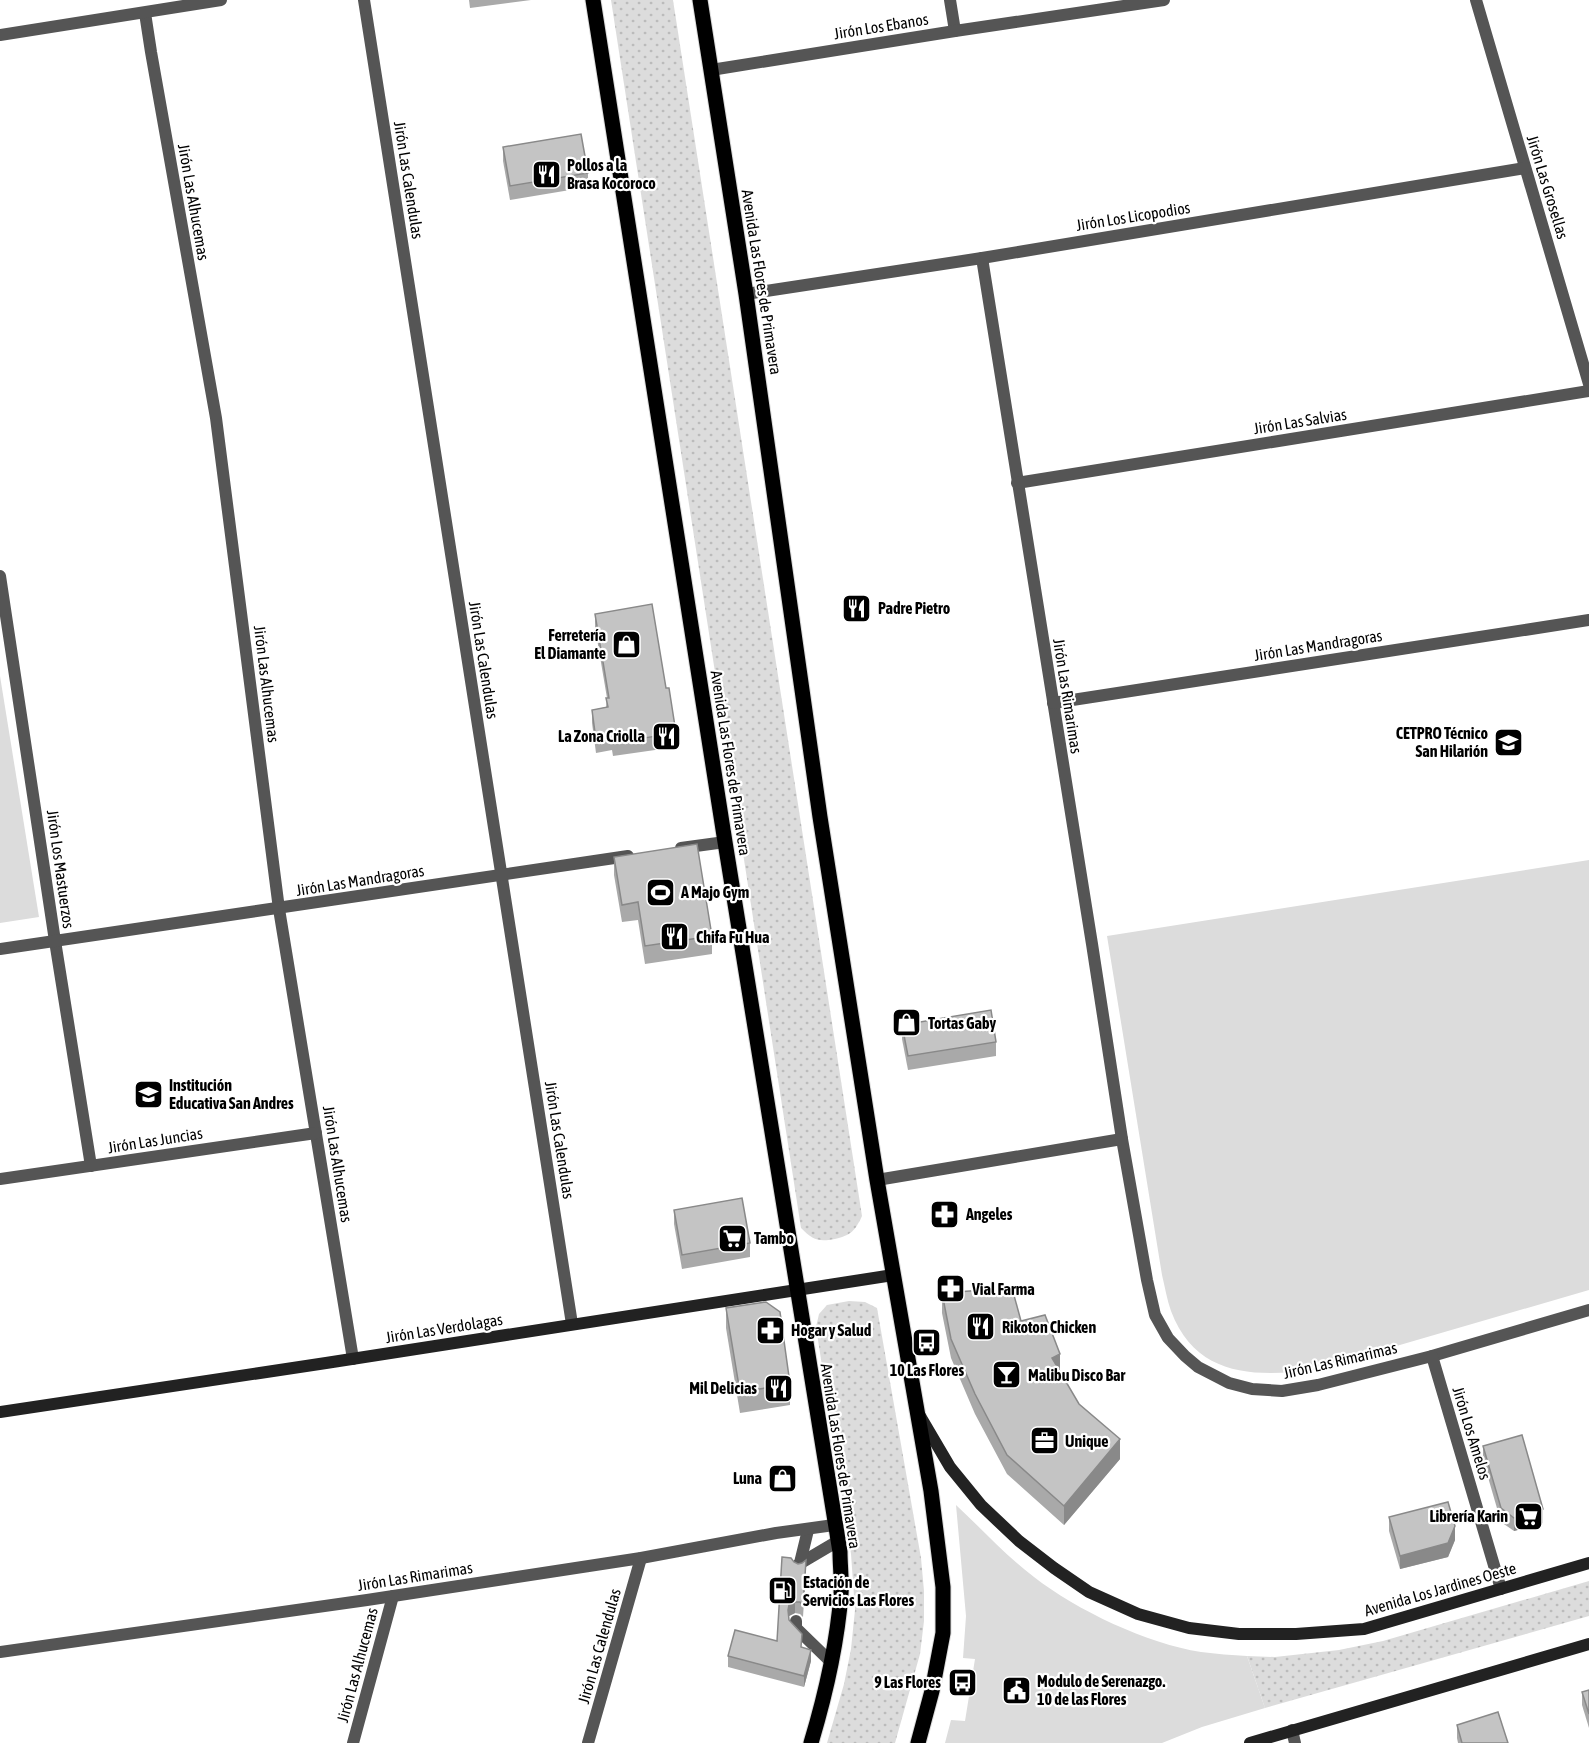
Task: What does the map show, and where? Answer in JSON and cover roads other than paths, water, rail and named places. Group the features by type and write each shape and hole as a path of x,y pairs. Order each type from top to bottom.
{"main road":[{"name":"Avenida Las Flores de Primavera","path":"593,0 725,842 838,1541 841,1592 832,1663 829,1683 812,1743"},
{"name":"Avenida Las Flores de Primavera","path":"700,0 746,294 820,817 877,1180 932,1502 943,1587 943,1633 932,1691 918,1743"},
{"name":"Jirón Las Verdolagas","path":"0,1412 893,1275"},
{"name":"Avenida Los Jardines Oeste","path":"917,1411 950,1467 981,1504 1020,1541 1089,1592 1138,1614 1188,1628 1239,1634 1296,1635 1364,1629 1589,1563"},
{"path":"1250,1743 1589,1644"}],"street":[{"path":"0,35 221,0"},
{"name":"Jirón Las Calendulas","path":"364,0 572,1324"},
{"path":"950,0 955,31"},
{"name":"Jirón Los Ebanos","path":"711,70 1164,0"},
{"name":"Jirón Las Grosellas","path":"1476,0 1589,384"},
{"name":"Jirón Las Alhucemas","path":"145,13 216,418 279,909 353,1359"},
{"name":"Jirón Los Licopodios","path":"746,294 982,258 1525,168"},
{"name":"Jirón Las Rimarimas","path":"982,258 1122,1140 1155,1316 1168,1338 1204,1371 1229,1383 1252,1389 1282,1391 1318,1385 1432,1356 1589,1310"},
{"name":"Jirón Las Salvias","path":"1017,483 1589,391"},
{"name":"Jirón Los Mastuerzos","path":"0,576 91,1166"},
{"name":"Jirón Las Mandragoras","path":"1053,703 1589,620"},
{"path":"666,850 725,842"},
{"name":"Jirón Las Mandragoras","path":"0,949 642,854"},
{"name":"Jirón Las Juncias","path":"0,1179 316,1132"},
{"path":"877,1180 1122,1140"},
{"name":"Jirón Los Amelos","path":"1432,1356 1501,1589"},
{"name":"Jirón Las Rimarimas","path":"0,1652 393,1596 641,1558 776,1533 834,1526"},
{"path":"808,1530 799,1567 838,1541"},
{"name":"Jirón Las Calendulas","path":"588,1743 641,1558"},
{"name":"Jirón Las Alhucemas","path":"353,1743 393,1596"},
{"path":"796,1621 796,1628 832,1663"},
{"path":"1292,1730 1295,1743"}],"place":[{"name":"Pollos a la Brasa Kocoroco","path":"546,174"},
{"name":"Padre Pietro","path":"857,608"},
{"name":"Ferretería El Diamante","path":"627,644"},
{"name":"La Zona Criolla","path":"666,736"},
{"name":"CETPRO Técnico San Hilarión","path":"1509,742"},
{"name":"A Majo Gym","path":"660,892"},
{"name":"Chifa Fu Hua","path":"675,937"},
{"name":"Tortas Gaby","path":"907,1023"},
{"name":"Institución Educativa San Andres","path":"148,1094"},
{"name":"Angeles","path":"945,1214"},
{"name":"Tambo","path":"733,1238"},
{"name":"Vial Farma","path":"951,1289"},
{"name":"Rikoton Chicken","path":"981,1327"},
{"name":"Hogar y Salud","path":"770,1330"},
{"name":"10 Las Flores","path":"927,1342"},
{"name":"Malibu Disco Bar","path":"1007,1375"},
{"name":"Mil Delicias","path":"778,1388"},
{"name":"Unique","path":"1044,1441"},
{"name":"Luna","path":"783,1478"},
{"name":"Librería Karin","path":"1529,1516"},
{"name":"Estación de Servicios Las Flores","path":"782,1591"},
{"name":"9 Las Flores","path":"962,1682"},
{"name":"Modulo de Serenazgo. 10 de las Flores","path":"1016,1690"}]}
